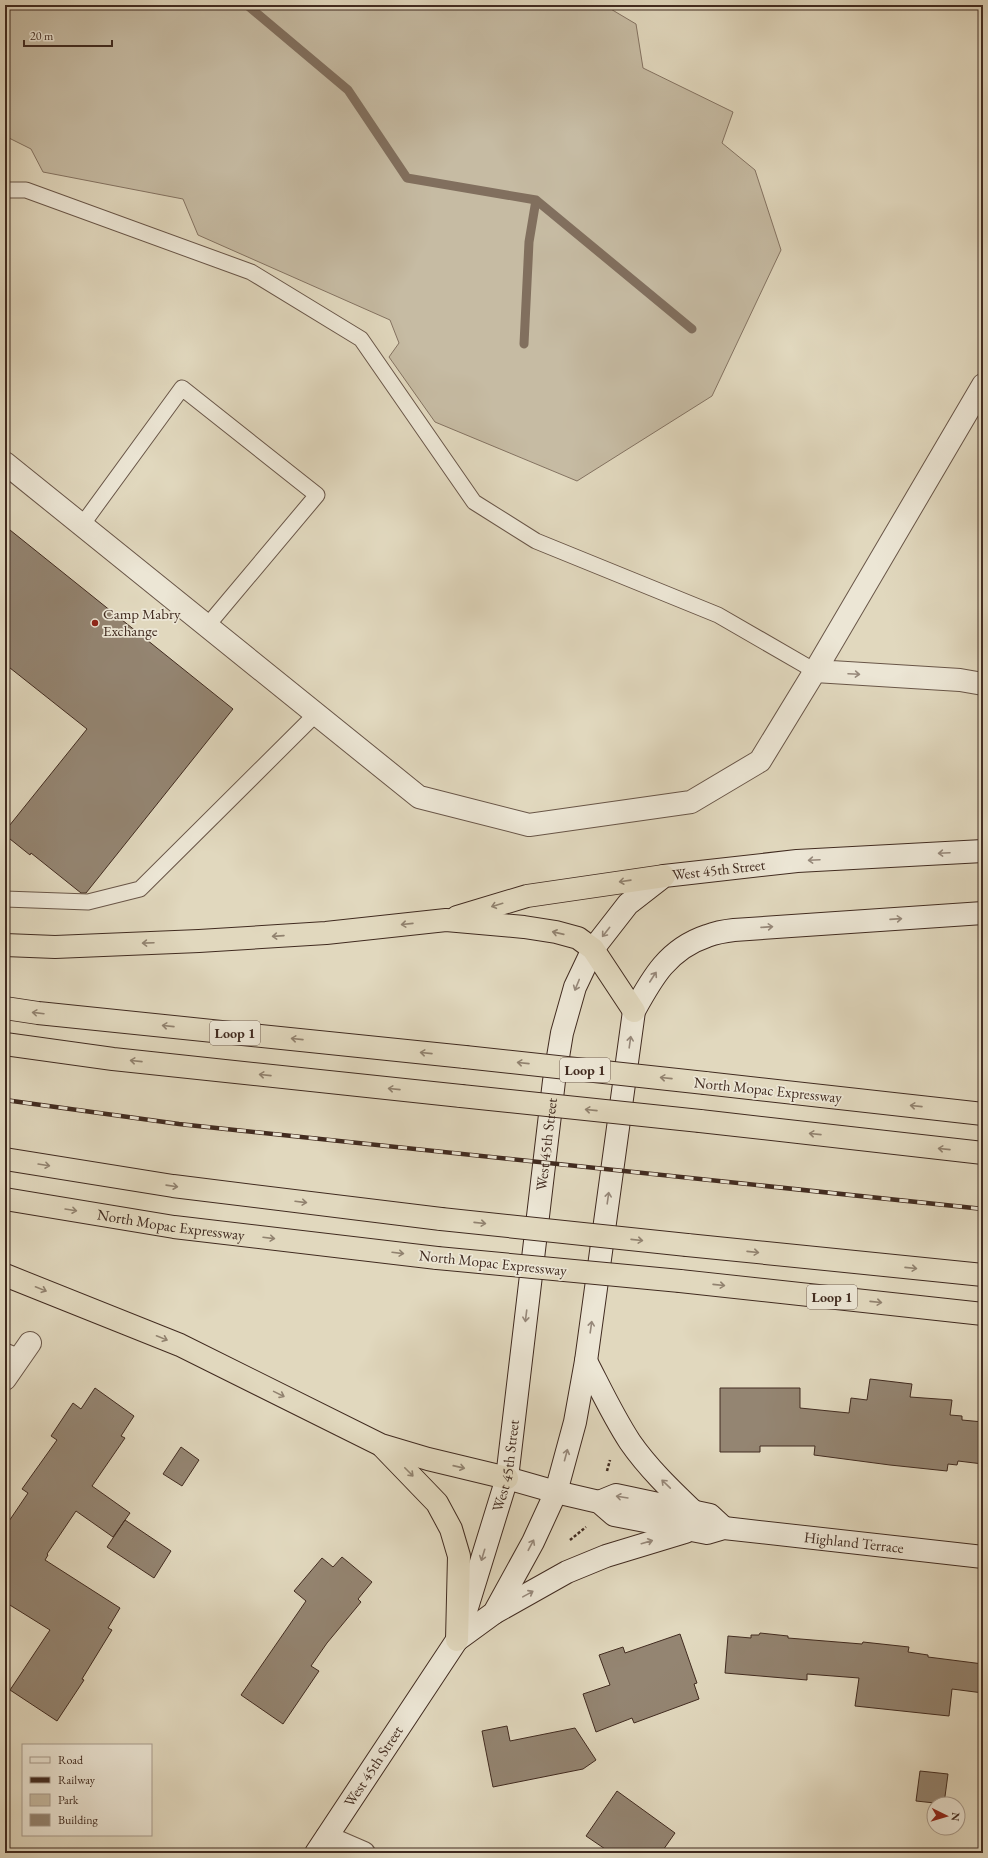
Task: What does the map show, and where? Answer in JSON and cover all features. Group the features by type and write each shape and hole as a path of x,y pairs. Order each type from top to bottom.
{"highway":[{"path":"5,945 55,947 199,941 326,932 446,920 527,896 664,876"},
{"path":"446,920 524,927 556,932 578,938 593,949 634,1011"},
{"name":"North Mopac Expressway","path":"5,1008 38,1013 465,1056 983,1114"},
{"path":"5,1044 113,1059 700,1121 983,1153"},
{"path":"5,1159 173,1186 442,1219 983,1275"},
{"name":"North Mopac Expressway","path":"5,1199 174,1227 437,1258 680,1281 983,1314"},
{"path":"5,1275 180,1345 381,1445 428,1459 507,1478"},
{"path":"381,1445 437,1503 451,1529 459,1556 457,1640"}],"main road":[{"path":"5,462 419,797 529,825 691,802 760,761 815,671 983,385"},
{"path":"815,671 960,680 983,684"},
{"name":"West 45th Street","path":"322,1845 457,1640 507,1478 554,1081 562,1033 575,987 593,949 628,904 664,876 797,861 983,851"},
{"name":"West 45th Street","path":"457,1640 494,1613 533,1542 556,1492 575,1422 586,1361 634,1011 660,968 680,949 706,936 734,930 983,913"},
{"path":"5,1379 18,1350"},
{"path":"494,1613 568,1572 606,1556 646,1543 693,1521 631,1443 614,1416 586,1361"},
{"name":"Highland Terrace","path":"507,1478 599,1502 616,1495 693,1521 710,1515 724,1528 983,1557"},
{"path":"322,1845 364,1853"}],"lane":[{"path":"5,190 26,190 251,272 361,339 474,502 536,541 718,615 815,671"},
{"path":"82,525 182,388 317,495 207,626"},
{"path":"5,899 88,902 140,889 316,714"}],"path":[{"path":"566,1544 588,1525"}],"green space":[{"path":"5,5 604,5 636,24 643,68 733,112 722,143 755,170 781,250 712,396 577,481 435,422 389,357 399,343 390,320 198,235 183,199 43,172 31,149 5,136"}],"building":[{"path":"5,526 233,709 86,893 81,893 31,853 30,855 5,835 5,831 87,729 5,664"},
{"path":"870,1379 912,1384 910,1397 952,1400 950,1415 962,1416 962,1420 983,1422 983,1464 958,1461 957,1465 948,1464 947,1471 890,1465 814,1455 815,1446 760,1446 760,1452 720,1452 720,1388 800,1388 800,1408 849,1413 851,1398 867,1400"},
{"path":"95,1388 134,1416 121,1436 125,1438 92,1486 130,1513 113,1537 76,1511 47,1554 48,1555 45,1560 120,1608 108,1628 112,1630 82,1679 84,1680 57,1721 10,1690 50,1630 5,1602 5,1527 28,1493 22,1489 57,1440 51,1436 73,1403 81,1409"},
{"path":"181,1447 199,1460 182,1486 163,1474"},
{"path":"125,1520 171,1551 154,1578 107,1547"},
{"path":"342,1557 372,1582 358,1599 361,1602 327,1643 311,1666 319,1671 283,1724 241,1695 306,1601 294,1591 322,1558 333,1567"},
{"path":"760,1633 788,1636 788,1638 862,1644 863,1642 909,1647 908,1652 928,1655 928,1657 983,1664 983,1693 952,1689 949,1716 855,1706 859,1678 807,1674 807,1680 725,1673 728,1636 751,1638 751,1635 759,1635"},
{"path":"680,1634 697,1683 694,1684 699,1699 634,1723 632,1718 596,1732 583,1694 610,1685 599,1655 623,1647 625,1653"},
{"path":"507,1726 510,1741 575,1728 596,1760 583,1769 493,1787 482,1731"},
{"path":"920,1771 948,1774 945,1796 926,1796 926,1802 916,1801"},
{"path":"617,1791 675,1833 661,1853 611,1853 586,1836"}],"waterway":[{"path":"247,5 348,90 407,178 536,200 692,329"},
{"path":"524,344 529,242 536,200"}],"railway":[{"path":"5,1100 179,1124 983,1209"}],"place":[{"name":"Camp Mabry Exchange","path":"95,623"}]}
